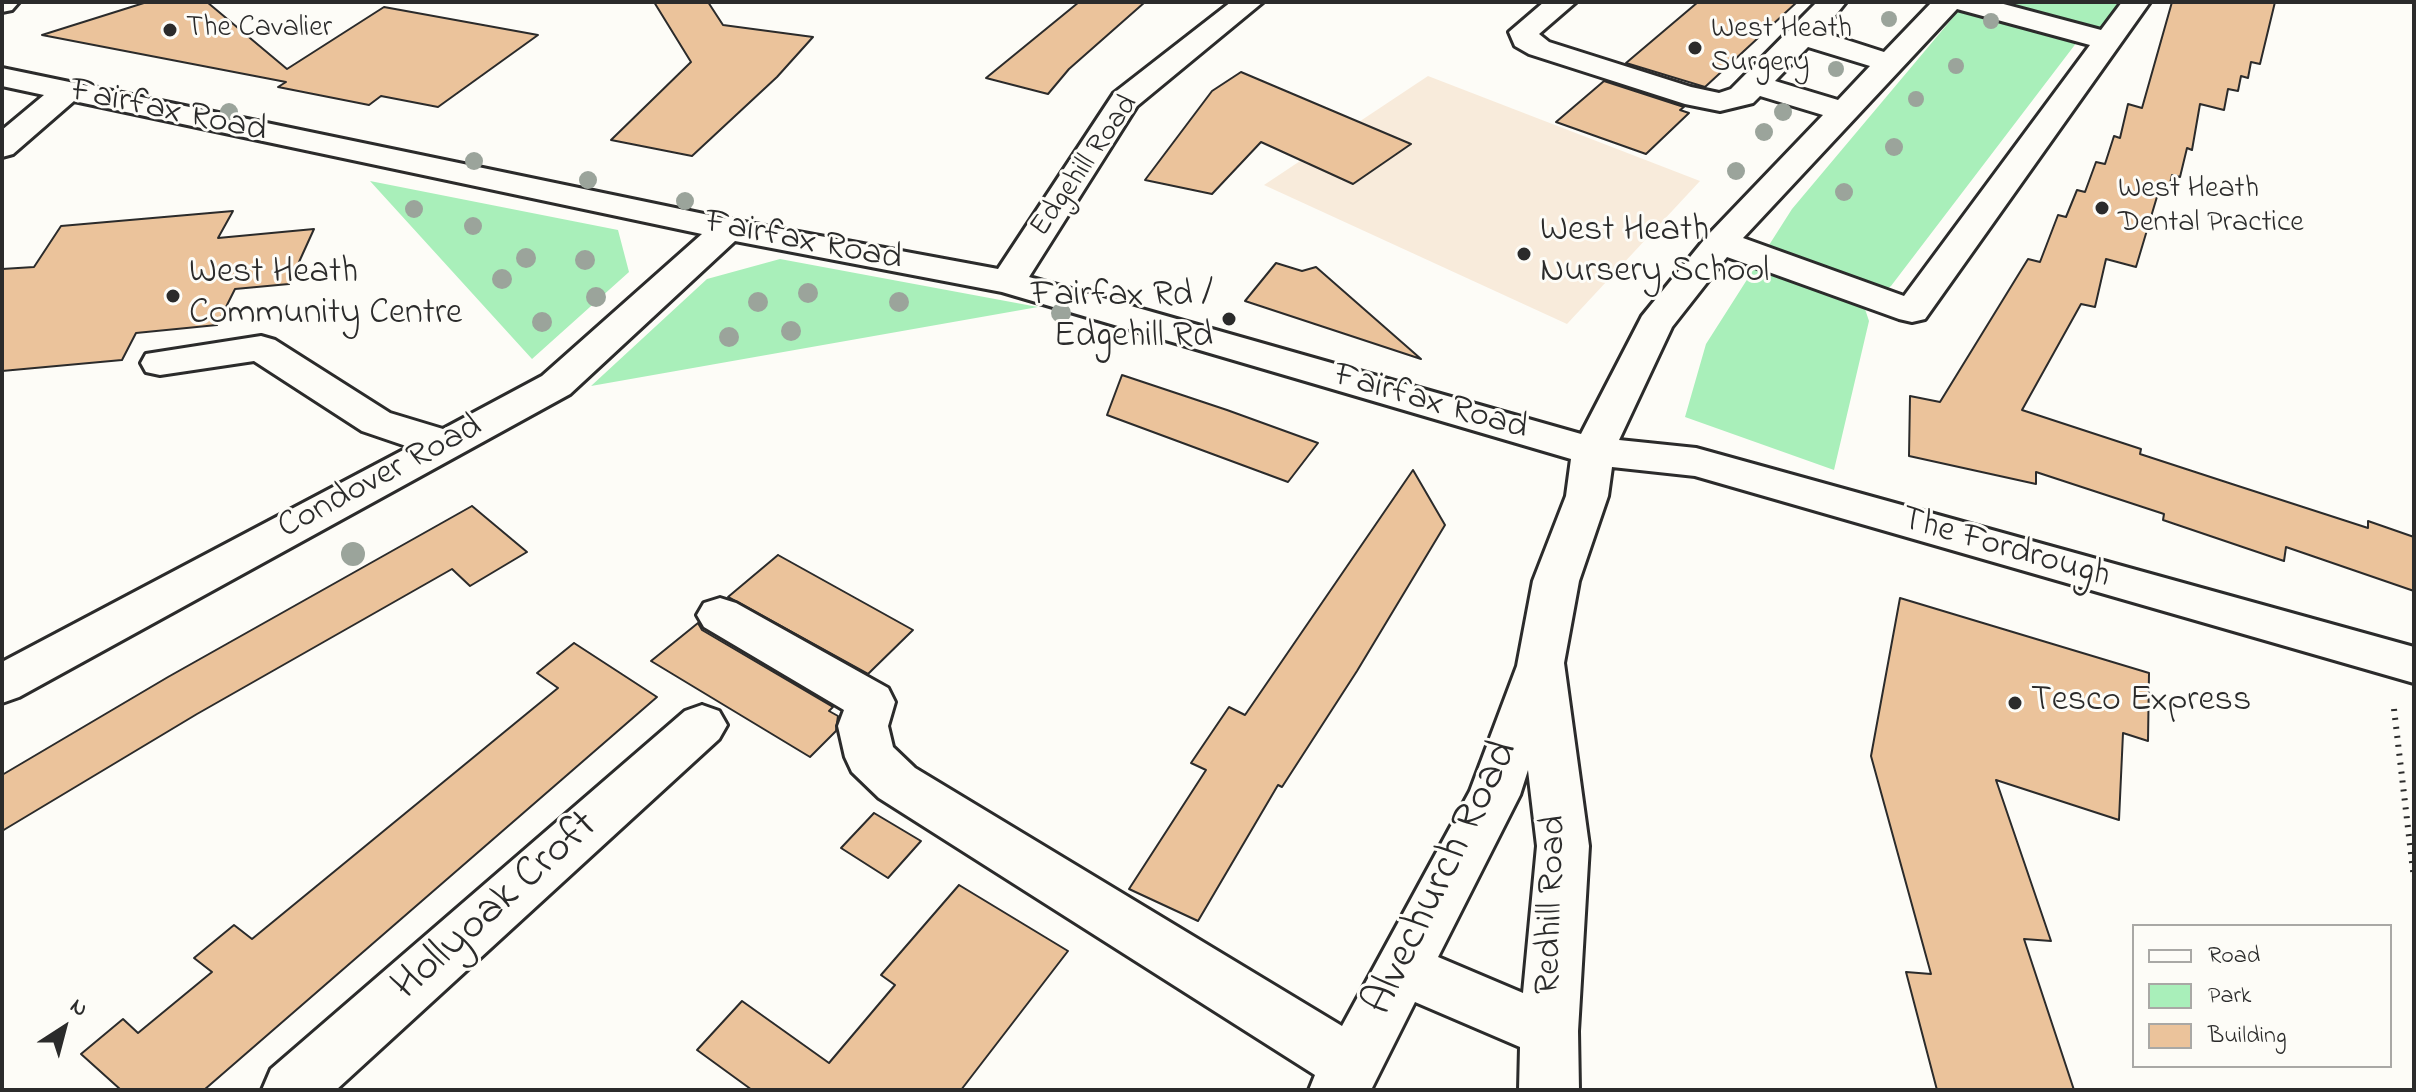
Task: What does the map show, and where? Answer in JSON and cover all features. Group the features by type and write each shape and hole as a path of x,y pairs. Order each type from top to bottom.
{"street":[{"name":"Edgehill Road","path":"1008,282 1125,100 1249,2"},
{"path":"1562,2 1524,32 1525,40 1539,48 1702,100 1720,102 1742,96 1803,36 1832,2"},
{"name":"Redhill Road","path":"1549,1090 1549,1031 1563,846 1540,663 1556,581 1587,496 1593,451 1655,324 1720,242 1948,2"},
{"path":"1964,2 2107,41"},
{"path":"1720,242 1912,311 2136,2"},
{"path":"1803,36 1890,63"},
{"name":"Fairfax Road","path":"4,78 728,229 1008,282 1593,451"},
{"path":"1754,84 1844,112"},
{"path":"2,147 66,92"},
{"name":"Condover Road","path":"2,684 556,385 728,229"},
{"path":"160,363 261,348 376,422 446,444"},
{"name":"The Fordrough","path":"1593,451 1696,462 2401,662"},
{"path":"720,615 871,702 863,726 870,757 897,783 1346,1078"},
{"name":"Alvechurch Road","path":"1346,1078 1494,795 1540,663"},
{"name":"Hollyoak Croft","path":"292,1090 702,725"},
{"name":"Redhill Road","path":"1404,970 1549,1031"}],"path":[{"path":"2401,662 2414,879"}],"shaded area":[{"name":"West Heath Nursery School","path":"1428,76 1700,181 1567,324 1264,185"}],"green space":[{"path":"1966,2 2122,2 2093,40 2077,42 1891,286 1864,306 1869,321 1834,470 1685,417 1706,344 1792,209"},
{"path":"370,181 618,230 629,272 532,359"},
{"path":"780,259 1038,307 591,386 707,279"}],"building":[{"path":"147,2 207,2 287,69 384,7 538,35 438,107 381,96 369,105 278,87 286,82 42,35"},
{"path":"654,2 708,2 723,25 813,37 777,77 692,156 611,140 691,62"},
{"path":"1079,2 1145,2 1069,69 1048,94 986,78"},
{"name":"West Heath Surgery","path":"1698,2 1797,2 1705,87 1626,63"},
{"path":"2172,2 2275,2 2260,64 2251,62 2248,78 2241,76 2238,91 2228,89 2224,110 2200,104 2192,150 2187,148 2180,177 2172,175 2168,192 2159,190 2136,267 2106,259 2095,307 2081,304 2022,410 2141,449 2140,454 2232,484 2368,528 2368,521 2414,537 2414,591 2286,547 2284,561 2163,520 2164,514 2036,472 2036,484 1909,456 1910,396 1940,402 2028,259 2040,262 2058,215 2066,217 2077,190 2085,192 2096,162 2105,164 2114,136 2120,138 2128,104 2142,108"},
{"path":"1241,72 1411,144 1353,184 1261,142 1212,194 1145,180 1212,91"},
{"path":"1604,81 1684,107 1680,110 1689,113 1646,154 1556,122"},
{"name":"West Heath Community Centre","path":"233,211 218,238 314,229 289,284 235,289 217,325 136,333 122,360 2,371 2,269 34,267 61,226"},
{"path":"1276,263 1302,271 1316,267 1421,359 1245,301"},
{"path":"1122,375 1318,443 1288,482 1107,415"},
{"path":"1413,470 1445,525 1357,671 1282,787 1278,785 1198,921 1129,889 1206,770 1191,763 1229,707 1245,715"},
{"path":"472,506 527,552 470,586 452,569 197,714 2,831 2,775 168,677"},
{"path":"778,555 913,630 868,674 728,597"},
{"path":"1900,598 2149,673 2148,741 2123,733 2119,820 1996,780 2051,941 2024,939 2074,1090 1937,1090 1906,972 1931,974 1871,756"},
{"path":"698,623 702,630 833,707 829,711 838,716 836,731 810,757 651,661"},
{"path":"574,643 657,697 204,1090 121,1090 81,1054 123,1019 138,1033 212,972 194,958 234,925 252,939 558,688 537,673"},
{"path":"874,813 921,841 888,878 841,848"},
{"path":"959,885 1068,951 961,1090 752,1090 697,1050 742,1001 829,1063 895,985 881,975"}],"place":[{"name":"The Cavalier","path":"170,30"},
{"name":"West Heath Surgery","path":"1695,48"},
{"name":"West Heath Dental Practice","path":"2102,208"},
{"name":"West Heath Nursery School","path":"1524,254"},
{"name":"West Heath Community Centre","path":"173,296"},
{"name":"Fairfax Rd / Edgehill Rd","path":"1229,319"},
{"name":"Tesco Express","path":"2015,703"}]}
